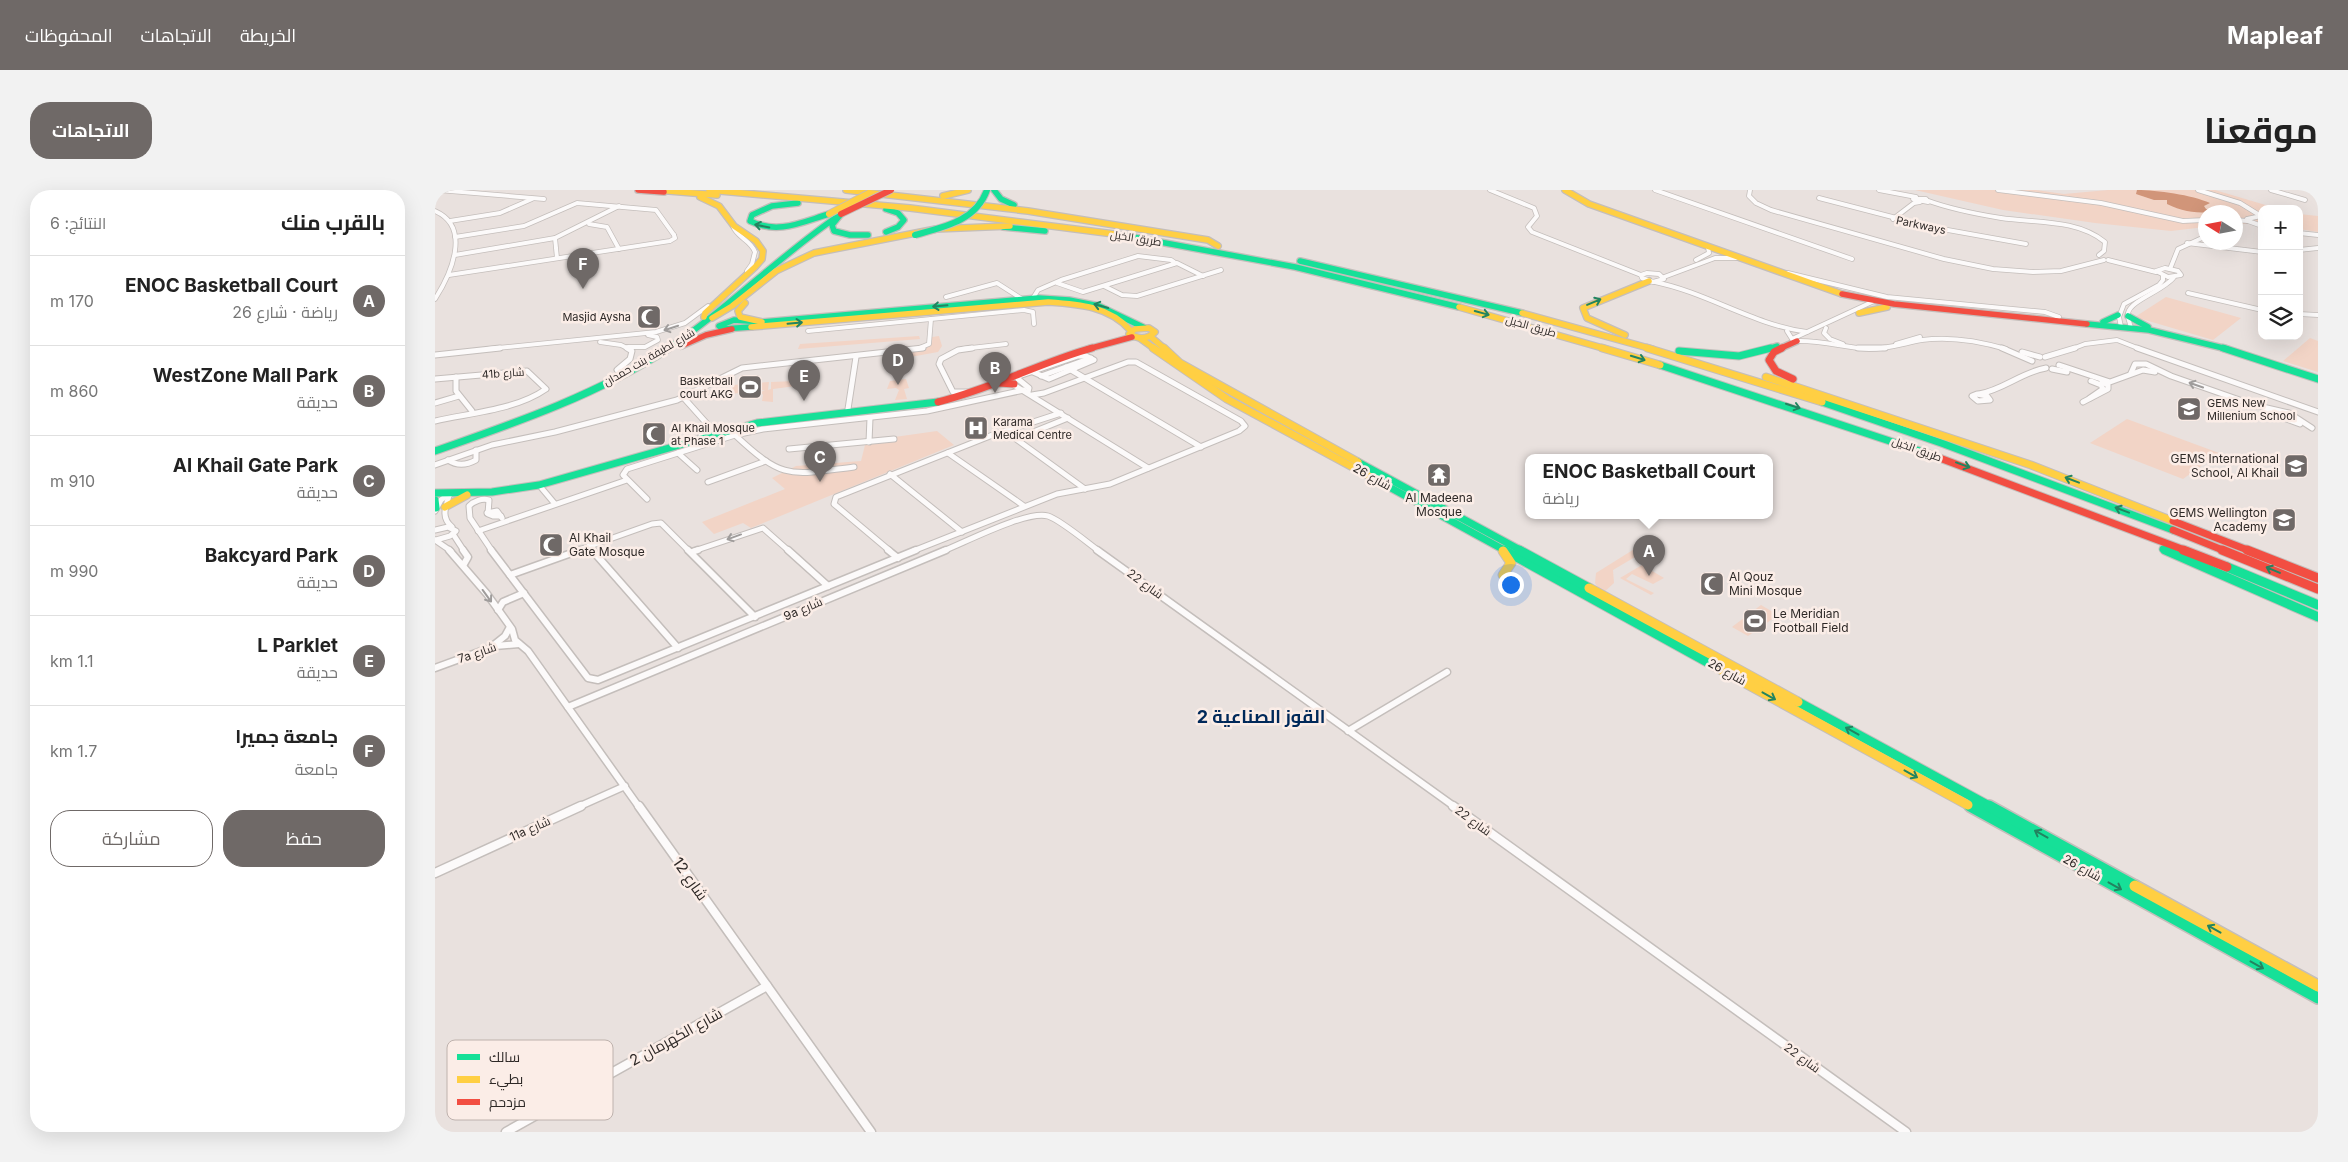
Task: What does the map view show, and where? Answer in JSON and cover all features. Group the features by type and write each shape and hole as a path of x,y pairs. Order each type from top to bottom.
{"main road":[{"path":"638,190 689,195 707,200 721,208 734,226 759,244 763,251 762,258 755,267 705,313 708,318 737,304 778,270 801,258 828,249 933,227 977,224 1055,229"},
{"path":"657,190 886,209 1055,229 1233,260 1275,263"},
{"name":"طريق الخيل","path":"709,190 969,213 1139,238 1275,263 1415,295 1593,344 1846,424 2085,511 2318,605"},
{"name":"طريق الخيل","path":"789,190 976,209 1218,246 1353,272 1436,292 1648,348 1927,438 2113,506 2318,589"},
{"path":"851,190 1099,220"},
{"path":"831,218 875,190"},
{"name":"شارع لطيفة بنت حمدان","path":"435,453 543,412 633,368 675,344 708,318 814,225 891,190"},
{"path":"904,196 943,196 967,190"},
{"path":"778,270 825,253 915,235 948,225 972,212 983,203 987,190"},
{"path":"994,190 1001,198 1015,205 1205,240 1218,246"},
{"path":"1565,190 1585,202 1855,300 1860,310 1885,307 1920,307 2125,323 2210,344 2318,379"},
{"path":"1572,190 1593,202 1788,273 1878,300 1996,310 2102,322 2139,323 2213,341 2318,375"},
{"path":"825,204 779,205 758,211 749,219 754,225 768,228 790,227 814,225 841,214"},
{"path":"831,218 832,229 837,232 860,236 887,232 904,222 901,215 886,209"},
{"path":"799,265 854,250 962,228 994,227 1081,234"},
{"path":"762,322 744,319 738,311 771,280 799,265 862,246"},
{"path":"1625,335 1591,321 1583,314 1583,308 1649,280"},
{"path":"1436,292 1476,297 1625,335 1854,405 2031,465 2318,578"},
{"path":"1835,293 1920,307"},
{"path":"435,490 450,493 541,488 551,482 744,426 944,403 970,396 1072,348 1137,335 1155,334 1154,330 1145,328 1115,311 1080,297 1016,298 762,322 732,320 723,322 719,326 723,329 732,329 1040,302 1066,303 1097,310 1125,323 1137,335"},
{"path":"1996,310 2007,309"},
{"name":"شارع لطيفة بنت حمدان","path":"435,446 532,409 617,370 708,318"},
{"path":"541,488 543,481 560,475 768,418 967,392 1009,378 1063,356 1137,335 1145,328"},
{"path":"633,368 651,363 699,338 732,329"},
{"name":"شارع 26","path":"1137,335 1166,360 1545,563 2318,986"},
{"name":"شارع 26","path":"1137,335 1212,385 1493,543 2318,998"},
{"path":"1679,351 1719,358 1742,359 1757,356 1795,340"},
{"path":"1795,340 1772,354 1769,360 1771,366 1785,376 1838,395 1854,405"},
{"path":"1107,344 1136,342 1166,360"},
{"path":"820,416 844,408"},
{"path":"450,493 459,490 493,489 560,475"},
{"path":"435,490 507,486"},
{"path":"438,507 477,492"},
{"path":"2085,511 2102,522 2318,617"},
{"path":"1493,543 1511,560 1509,567 1503,575"},
{"path":"2232,543 2250,547 2318,573"},
{"path":"1528,562 1545,563"},
{"path":"1927,784 1935,782 1939,778"}],"street":[{"path":"438,190 544,199"},
{"path":"1489,190 1534,208 1537,216 1528,227 1532,232 1649,280 1675,286 1784,329 1795,340"},
{"path":"1655,190 1852,259"},
{"path":"1750,190 1749,196 1752,201 1771,210 1966,264 2005,270 2042,272 2070,270 2098,258 2104,251"},
{"path":"1879,190 1914,200 1936,203 2000,218 2083,229 2103,239 2104,251 2108,259"},
{"path":"1998,190 2101,203 2180,221 2198,220"},
{"path":"2198,190 2240,203 2261,216 2247,219 2248,221"},
{"path":"2271,190 2305,200"},
{"path":"450,221 500,213 533,198"},
{"name":"Parkways","path":"1819,198 1893,219 2026,244"},
{"path":"1893,219 1914,200"},
{"path":"449,275 661,242 674,239 675,235 655,210 575,203 524,226 455,237"},
{"path":"455,255 555,238 620,206"},
{"path":"435,211 445,214 450,221 455,237 455,255 449,275 435,299"},
{"path":"2243,221 2258,225"},
{"path":"587,223 607,227 619,248"},
{"path":"435,355 627,336 661,331 690,320 747,271 755,261 756,252 752,244 733,229 734,226"},
{"path":"2303,233 2318,234"},
{"path":"555,238 557,258"},
{"path":"2170,269 2175,252 2187,243 2198,239"},
{"path":"2187,243 2258,252"},
{"path":"2303,245 2317,247"},
{"path":"2303,249 2317,247"},
{"path":"1649,280 1664,278 1699,261 1708,254 1708,248"},
{"path":"1033,298 1038,289 1138,256 1171,260 1173,264"},
{"path":"1649,280 1650,273 1659,274 1699,261 1737,258"},
{"path":"2098,258 2158,270 2170,269 2181,274 2174,277 2163,289 2130,308 2125,323"},
{"path":"2098,258 2158,270 2163,276 2174,277"},
{"path":"1057,283 1080,297 1104,286 1173,264 1181,264 1203,276"},
{"path":"1104,286 1122,295 1135,296 1221,270"},
{"path":"1788,273 1879,295 2048,313 2059,317"},
{"path":"1659,274 1675,286"},
{"path":"2125,323 2119,308 2159,285 2163,280 2163,276"},
{"path":"946,297 995,284 1016,298"},
{"path":"2188,293 2258,309"},
{"path":"1795,340 1825,328 1878,300"},
{"path":"808,331 1026,310 1033,312 1034,324"},
{"path":"1795,340 1807,332 1860,310"},
{"path":"2303,314 2318,315"},
{"path":"435,465 496,444 555,432 683,397 729,372 746,367 913,351 925,348 929,344 931,319"},
{"path":"1825,328 1824,333 1827,337 1847,344"},
{"path":"1784,329 1807,332"},
{"path":"577,342 609,342 627,347 645,347 658,340 657,337 651,335 627,336"},
{"path":"1834,346 1817,338 1823,337 1847,344 1883,346 1921,337 1957,336 1992,342 2043,357 2107,384 2109,388 2083,402"},
{"path":"1795,340 1815,341 1834,346 1884,349 1929,340 1959,339 1998,347 2046,368"},
{"path":"2031,370 2033,362 2043,357 2061,354 2085,344 2110,340 2122,341 2169,361 2318,412"},
{"path":"948,395 939,364 943,357 961,350 1005,344"},
{"path":"617,370 632,356 632,351 627,347"},
{"path":"2052,368 2059,364 2061,354"},
{"path":"844,408 856,356"},
{"path":"1028,392 1029,388 1017,378 1078,356 1091,358"},
{"path":"1041,376 1091,358"},
{"path":"1033,372 1049,379 1093,362 1091,358"},
{"path":"503,519 491,517 487,513 489,502 486,499 476,500 469,504 470,518 478,531 590,679 604,678 1024,506 1057,494 1110,484 1242,430 1244,423 1136,362 1045,393 1028,392 958,408 769,429 735,436 629,467 623,473 627,480 647,499"},
{"path":"2131,373 2133,365 2140,363 2254,405 2279,418 2315,428"},
{"path":"1066,367 1201,447"},
{"path":"1979,394 1973,397 1985,402 1989,400 1990,395 2031,370 2052,368 2101,385 2102,390 2090,398"},
{"path":"2091,377 2112,382 2131,373 2145,370 2171,376"},
{"name":"41b شارع","path":"435,379 527,371 545,386 543,392 522,400 472,411"},
{"path":"435,421 472,411 459,396 454,386 456,377"},
{"path":"1009,378 1068,418 1148,468"},
{"path":"435,403 459,396"},
{"path":"683,397 688,400 709,426 726,428"},
{"path":"898,558 834,502 841,493 1061,413"},
{"path":"869,442 870,418"},
{"path":"1068,418 1021,435 1015,439 1085,489"},
{"path":"701,435 709,426"},
{"path":"735,436 775,468 789,472 854,467"},
{"path":"789,449 894,439"},
{"path":"448,460 455,464 472,462 476,460 476,450"},
{"path":"678,452 697,470"},
{"path":"947,453 1024,506"},
{"path":"708,482 766,461"},
{"path":"890,474 962,532"},
{"path":"478,531 503,519 627,480"},
{"path":"541,488 555,504"},
{"path":"438,507 450,493"},
{"path":"438,507 443,498 450,493"},
{"path":"435,540 453,534 455,529 445,520 438,507"},
{"name":"9a شارع","path":"568,707 1021,519 1039,515"},
{"name":"شارع 22","path":"1039,515 1055,519 1906,1132"},
{"path":"510,575 652,524 661,523 755,616"},
{"path":"435,530 453,527"},
{"path":"692,552 760,528 765,528 828,586"},
{"name":"شارع 12","path":"453,534 468,557 464,564"},
{"name":"شارع 12","path":"435,540 445,546 464,564 498,610 510,627 515,640 528,651 871,1132"},
{"path":"935,543 944,551"},
{"path":"589,546 677,648"},
{"path":"498,610 503,602 524,593"},
{"path":"489,647 505,636 510,627"},
{"name":"7a شارع","path":"435,668 489,647 520,644"},
{"path":"1348,731 1447,672"},
{"name":"11a شارع","path":"435,873 625,786"},
{"name":"شارع الكهرمان 2","path":"613,1072 767,986"},
{"name":"شارع الكهرمان 2","path":"506,1132 527,1120"}],"shaded area":[{"path":"1915,190 2036,190 2064,194 2108,190 2215,190 2266,205 2258,205 2258,224 2243,224 2243,205 2198,205 2198,228 2171,231 2003,210"},
{"path":"2137,190 2164,192 2184,195 2210,203 2198,205 2198,212 2181,210 2167,204 2167,200 2154,200 2136,194"},
{"path":"2303,214 2318,216 2318,232 2303,230"},
{"path":"2166,297 2241,318 2213,340 2135,317"},
{"path":"919,336 920,339 798,349 800,344"},
{"path":"939,336 942,346 938,352 899,359 901,356 927,347 932,337"},
{"path":"2310,338 2318,341 2318,372 2283,361"},
{"path":"799,377 805,377 803,385 773,389 773,402 762,401 763,395 761,392 765,390 731,394 733,385 769,382 768,390 771,389 771,382 796,381"},
{"path":"906,379 909,388 904,389 907,399 895,400 899,390 896,388 887,389 890,381"},
{"path":"2127,419 2219,453 2183,479 2090,443"},
{"path":"937,431 954,445 751,528 743,523 714,534 702,522 785,489 772,478 796,466 861,461 866,441"},
{"path":"1644,543 1660,553 1640,554 1613,570 1614,583 1602,594 1595,583 1596,573"},
{"path":"1642,565 1664,578 1653,584 1632,574 1626,579 1654,593 1651,595 1620,578"},
{"name":"Le Meridian Football Field","path":"1761,605 1778,615 1748,636 1732,627"}],"traffic: fast":[{"path":"915,235 948,226 968,216 977,209 987,190"},
{"path":"994,190 1001,199 1014,205"},
{"path":"798,203 772,206 752,215 750,221 760,226 779,228 799,224 829,214"},
{"path":"886,209 898,213 904,220 898,227 886,232"},
{"path":"435,451 503,427 570,400 603,385 666,350 715,316 803,241 841,214"},
{"path":"841,214 832,225 834,231 850,235 868,235"},
{"path":"1003,227 1045,231"},
{"path":"1122,235 1295,267 1459,307"},
{"path":"1300,261 1431,290 1522,313"},
{"path":"751,327 723,329 719,326 734,320 762,322 1038,298 1089,303 1118,313 1145,328"},
{"path":"2103,322 2118,315"},
{"path":"2128,316 2148,327"},
{"path":"2087,324 2149,330 2210,344 2318,379"},
{"path":"1679,351 1717,356 1739,356 1751,355 1777,346"},
{"path":"1660,365 1929,454"},
{"path":"435,493 492,492 539,485 757,423 938,402"},
{"path":"1822,402 1944,444 2173,530"},
{"path":"1358,462 1589,588"},
{"path":"1382,483 1718,668"},
{"path":"435,500 436,508"},
{"path":"2163,549 2318,617"},
{"path":"2227,567 2318,605"},
{"path":"1798,702 2135,886"},
{"path":"1968,805 2318,998"}],"traffic: slow":[{"path":"657,190 717,195"},
{"path":"709,190 910,208 1122,235"},
{"path":"846,190 937,199 1073,217 1208,240 1218,246"},
{"path":"943,196 968,190"},
{"path":"1565,190 1589,204 1842,294"},
{"path":"829,214 869,193"},
{"path":"700,197 719,206 734,226 756,241 763,251 762,259 755,267 705,313 704,317"},
{"path":"712,318 732,306 776,271 795,260 814,253 936,229 991,225 1010,226"},
{"path":"1625,335 1587,318 1583,308 1649,281"},
{"path":"751,327 1048,302 1082,305 1105,311 1115,316 1131,331"},
{"path":"745,303 738,311 740,317 762,322"},
{"path":"1459,307 1660,365"},
{"path":"1859,313 1887,307"},
{"path":"1522,313 1689,360 1822,402"},
{"path":"1149,328 1155,332 1146,338 1139,338 1129,334 1135,329 1149,328"},
{"path":"1151,337 1180,363 1358,462"},
{"path":"1141,339 1168,360 1227,399 1382,483"},
{"path":"1766,377 2031,465 2173,521"},
{"path":"445,507 467,495"},
{"path":"1503,551 1511,563 1503,575"},
{"path":"1589,588 1798,702"},
{"path":"1718,668 1968,805"},
{"path":"2135,886 2318,986"}],"traffic: jam":[{"path":"638,190 664,192"},
{"path":"841,214 891,190"},
{"path":"1842,294 1894,304 2087,324"},
{"path":"681,346 706,335 732,329"},
{"path":"938,402 971,394 1054,359 1132,337"},
{"path":"1793,379 1776,371 1769,360 1774,352 1797,341"},
{"path":"999,383 1014,384"},
{"path":"1929,454 2076,508 2227,567"},
{"path":"2173,521 2318,578"},
{"path":"2173,530 2318,589"}],"place":[{"name":"جامعة جميرا","path":"583,289"},
{"name":"Masjid Aysha","path":"649,317"},
{"name":"Bakcyard Park","path":"898,385"},
{"name":"Basketball court AKG","path":"750,387"},
{"name":"WestZone Mall Park","path":"995,393"},
{"name":"L Parklet","path":"804,401"},
{"name":"GEMS New Millenium School","path":"2189,409"},
{"name":"Karama Medical Centre","path":"976,428"},
{"name":"Al Khail Mosque at Phase 1","path":"654,434"},
{"name":"GEMS International School, Al Khail","path":"2296,466"},
{"name":"Al Madeena Mosque","path":"1439,475"},
{"name":"Al Khail Gate Park","path":"820,482"},
{"name":"GEMS Wellington Academy","path":"2284,520"},
{"name":"Al Khail Gate Mosque","path":"551,545"},
{"name":"ENOC Basketball Court","path":"1649,576"},
{"name":"Al Qouz Mini Mosque","path":"1712,584"},
{"name":"Le Meridian Football Field","path":"1755,621"}],"district":[{"name":"القوز الصناعية 2","path":"1261,717"}]}
